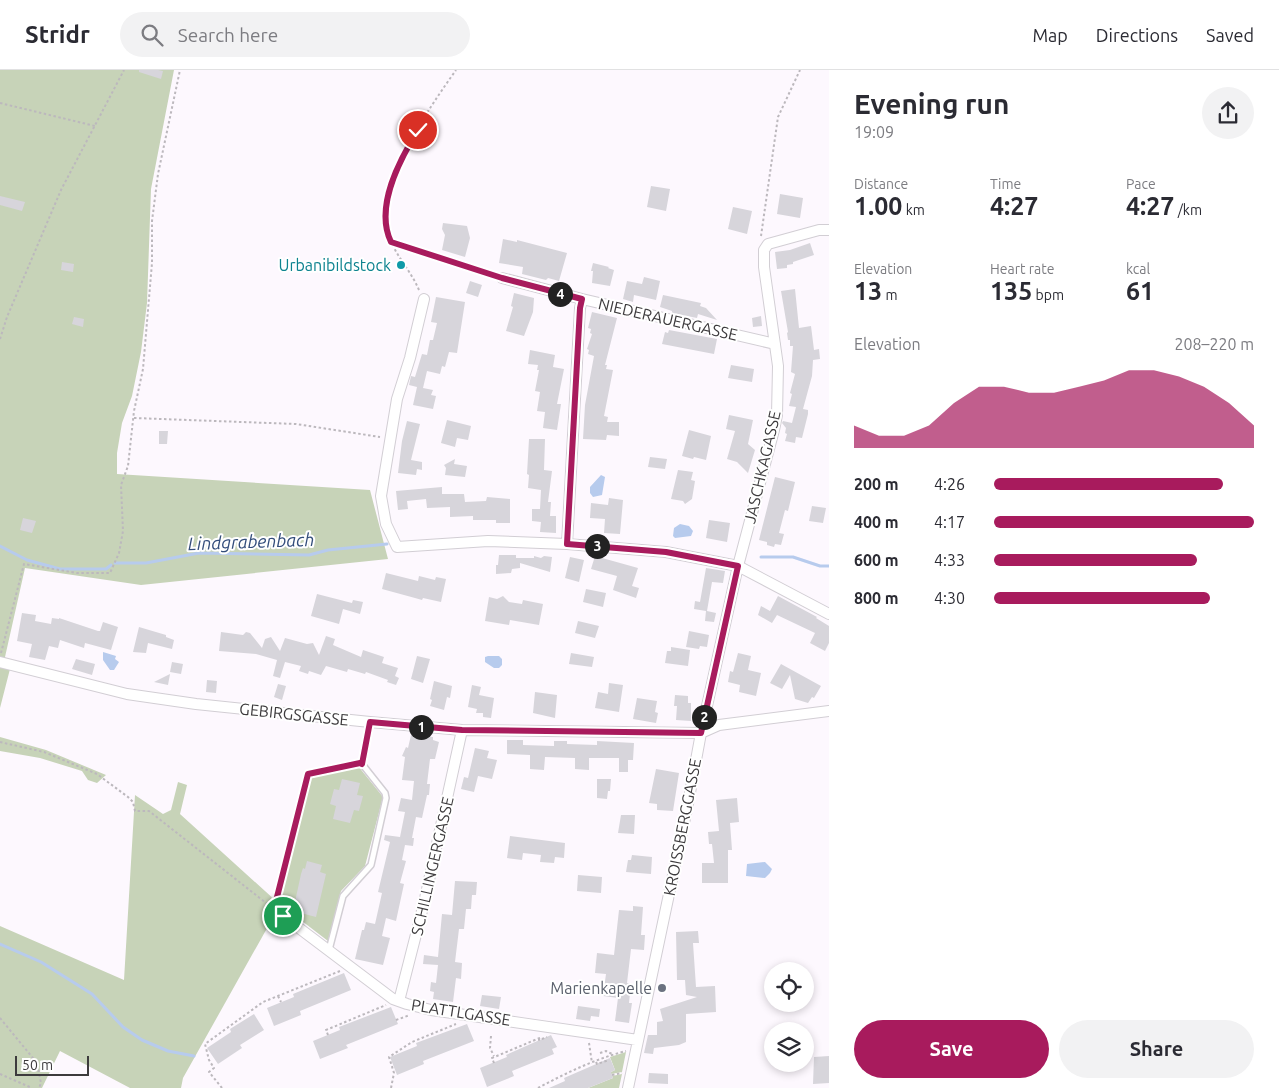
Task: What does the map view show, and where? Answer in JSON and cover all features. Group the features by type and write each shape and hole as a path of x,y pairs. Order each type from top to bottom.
{"street":[{"path":"765,247 768,244 811,232 829,230"},
{"name":"JASCHKAGASSE","path":"738,566 777,415 778,366 764,267 765,247"},
{"name":"NIEDERAUERGASSE","path":"502,278 582,299 776,344"},
{"path":"424,299 412,351 397,399 381,496 386,524 397,547 488,541 567,544 666,552 738,566 829,614"},
{"path":"567,544 577,346 582,299"},
{"name":"KROISSBERGGASSE","path":"628,1088 687,809 701,733 738,566"},
{"name":"GEBIRGSGASSE","path":"0,662 126,694 196,704 462,730 701,733 719,725 829,711"},
{"name":"SCHILLINGERGASSE","path":"399,1001 424,904 462,730"},
{"name":"PLATTLGASSE","path":"283,916 393,999 431,1010 638,1040"}],"lane":[{"path":"329,950 344,896 371,865 386,798 385,793 362,764 370,722"}],"path":[{"path":"0,339 61,190 124,70"},
{"path":"0,656 24,564 77,573 110,573 119,553 123,531 121,485 128,466 145,350 152,263 152,221 158,174 180,70"},
{"path":"424,299 413,276 391,242 387,231 386,214 388,198 396,171 407,147 456,70"},
{"path":"765,247 762,241 762,231 775,133 778,118 800,70"},
{"path":"0,103 95,126"},
{"path":"391,242 502,278"},
{"path":"134,418 296,424 390,438"},
{"path":"0,742 44,752 97,774 128,797 135,811 149,811 283,916"},
{"path":"283,916 276,901 308,774 362,764"},
{"path":"222,1088 209,1072 214,1068 208,1060 205,1044 263,1002 340,971"},
{"path":"278,996 281,1002"},
{"path":"328,1035 326,1030 386,1005"},
{"path":"396,1020 411,1015"},
{"path":"0,1018 38,1063 40,1088"},
{"path":"391,1088 394,1073 389,1057 402,1047 460,1023"},
{"path":"494,1057 549,1035 549,1032"},
{"path":"216,1035 219,1040"},
{"path":"491,1036 490,1048 494,1057 492,1058 494,1063"},
{"path":"588,1038 592,1063"},
{"path":"402,1047 404,1052"},
{"path":"538,1088 612,1054 628,1050"},
{"path":"600,1053 606,1051 612,1054"},
{"path":"596,1062 597,1064 609,1060"},
{"path":"612,1075 623,1073"},
{"path":"0,1074 32,1088"},
{"path":"550,1082 552,1086"}],"green space":[{"path":"0,70 174,70 151,189 147,303 141,352 132,396 122,423 117,453 117,474 370,490 388,559 141,585 25,568 5,657 10,669 0,708"},
{"path":"0,737 46,750 106,775 97,783 88,780 82,771 40,758 0,751"},
{"path":"358,766 383,797 365,866 341,891 328,941 285,908 285,905 278,903 308,779"},
{"path":"178,782 187,785 180,814 276,901 275,914 183,1078 181,1088 130,1088 60,1051 42,1088 0,1088 0,926 124,980 135,795 163,814 171,810"},
{"path":"626,1052 622,1072 611,1074 615,1070 610,1057"},
{"path":"622,1074 619,1088 588,1088 613,1078 612,1076"}],"water":[{"path":"601,475 605,477 602,495 593,497 590,493 590,487"},
{"path":"680,524 689,526 693,531 691,536 675,538 673,536 674,528"},
{"path":"103,652 116,656 115,659 119,662 114,670 110,670 103,660"},
{"path":"499,656 502,659 502,665 499,668 494,668 485,662 485,657"},
{"path":"765,862 772,869 765,878 746,876 747,864"}],"building":[{"path":"139,70 163,71 161,79 139,72"},
{"path":"651,186 670,189 666,211 647,207"},
{"path":"780,194 803,198 800,218 777,214"},
{"path":"0,196 25,202 22,211 0,205"},
{"path":"733,207 752,211 747,234 728,229"},
{"path":"443,223 467,226 470,238 465,257 442,250 445,235 442,229"},
{"path":"503,239 517,242 517,240 567,253 559,281 522,274 523,267 499,263"},
{"path":"810,243 814,255 793,262 793,264 787,265 787,268 777,269 775,252 790,250"},
{"path":"62,262 74,264 73,272 61,270"},
{"path":"593,263 614,270 610,286 592,283 593,271 591,271"},
{"path":"644,277 660,281 656,300 634,295 633,302 623,299 627,281 642,284"},
{"path":"470,281 482,285 478,297 466,293"},
{"path":"795,289 799,328 811,326 814,350 819,349 820,359 813,360 812,376 803,409 808,410 808,414 802,438 796,437 795,443 785,441 786,428 782,423 783,421 792,423 796,407 789,406 795,374 791,372 793,346 790,346 790,340 788,340 781,291"},
{"path":"514,293 534,298 533,312 524,336 506,331 513,307 511,306"},
{"path":"663,295 701,303 700,306 706,308 717,320 698,314 697,318 672,313 672,311 660,307"},
{"path":"436,297 465,302 457,353 449,352 445,367 442,366 440,374 427,371 423,388 433,390 431,395 436,396 433,409 413,405 417,387 409,385 411,376 415,377 422,354 427,355 430,340 433,340 437,323 431,322"},
{"path":"592,312 617,318 605,365 607,365 606,369 613,370 604,416 608,417 607,422 619,422 619,436 607,435 606,440 583,439 585,405 594,356 588,354 589,350 587,349 592,334 590,333 591,329 588,328"},
{"path":"761,316 762,326 753,327 752,318"},
{"path":"74,317 84,319 83,327 72,324"},
{"path":"669,330 717,339 714,354 662,344 665,332 668,333"},
{"path":"530,350 555,355 553,367 564,369 557,404 561,404 557,430 543,428 545,412 537,411 540,392 535,391 539,370 537,370 538,365 528,364"},
{"path":"731,365 754,369 752,382 728,378"},
{"path":"729,415 753,420 748,444 755,450 748,473 737,462 727,459 735,431 726,429"},
{"path":"447,420 471,426 468,440 457,438 455,447 441,443"},
{"path":"407,421 420,424 411,460 422,462 422,470 417,469 416,475 398,473 402,441"},
{"path":"689,430 711,436 706,460 682,456"},
{"path":"159,431 168,431 167,444 159,444"},
{"path":"529,439 545,439 544,470 552,471 548,502 551,502 550,516 556,516 556,533 540,532 541,522 532,521 532,509 540,509 541,490 528,488"},
{"path":"650,457 667,459 665,469 648,467"},
{"path":"455,459 454,464 467,466 465,477 445,475 446,468 444,465"},
{"path":"678,470 693,472 691,480 695,481 692,499 685,504 683,501 671,499"},
{"path":"775,477 795,482 788,511 785,510 779,533 784,534 781,545 775,544 774,547 767,545 767,542 759,540"},
{"path":"442,487 442,494 464,494 465,502 486,501 487,497 510,499 510,523 496,523 496,520 473,520 473,516 450,517 450,507 427,508 426,499 407,501 408,509 398,510 396,491"},
{"path":"609,498 623,500 620,534 604,533 605,519 590,518 591,503 608,505"},
{"path":"812,506 826,508 823,523 809,521"},
{"path":"23,518 36,521 32,533 20,530"},
{"path":"709,520 730,523 727,542 706,538"},
{"path":"499,555 516,555 516,558 552,557 550,572 520,563 520,568 512,569 511,573 496,574"},
{"path":"595,556 638,568 632,586 639,588 636,598 613,590 617,576 591,569"},
{"path":"570,557 584,560 579,582 565,578"},
{"path":"706,568 725,571 723,583 712,582 707,611 716,613 714,622 705,621 706,611 694,609 695,601 700,602"},
{"path":"386,573 418,581 419,576 435,580 436,577 446,579 441,602 423,598 422,600 382,589"},
{"path":"586,589 606,593 603,607 583,602"},
{"path":"317,594 352,603 353,600 363,602 360,614 343,609 339,624 311,616"},
{"path":"503,596 509,602 522,604 523,600 543,604 539,625 510,620 509,625 485,621 489,597 497,599"},
{"path":"778,596 817,617 829,626 829,643 825,651 810,643 815,633 777,615 772,623 758,615 761,606 770,611"},
{"path":"22,613 36,615 35,621 51,624 52,618 59,618 98,631 100,631 103,622 118,627 111,650 85,643 84,648 60,640 58,648 49,646 45,660 29,657 32,644 17,641"},
{"path":"578,621 599,626 595,638 575,633"},
{"path":"139,627 166,635 166,637 174,640 172,649 148,643 146,653 133,652"},
{"path":"689,631 709,635 707,647 700,646 699,649 686,647"},
{"path":"221,632 243,635 246,632 250,633 262,648 265,639 271,637 280,651 285,638 307,644 313,643 319,655 326,636 335,639 333,645 361,657 363,650 384,657 382,663 398,668 395,676 399,678 396,685 366,672 365,674 348,669 347,672 326,666 321,675 309,671 308,674 299,671 301,666 285,662 280,678 273,676 277,660 256,654 219,651"},
{"path":"671,647 690,650 688,666 665,663 667,651 671,651"},
{"path":"571,653 594,657 592,667 569,664"},
{"path":"738,653 751,656 748,670 761,673 756,696 739,692 740,685 728,682 730,671 733,672"},
{"path":"417,656 430,659 423,683 411,679"},
{"path":"76,659 95,664 92,675 72,669"},
{"path":"172,662 183,664 181,674 170,672"},
{"path":"781,664 821,686 814,698 812,697 808,703 795,699 790,675 782,689 770,683"},
{"path":"170,674 168,685 154,682"},
{"path":"207,680 217,681 216,693 206,692"},
{"path":"434,681 452,686 450,698 447,697 444,710 430,706"},
{"path":"609,683 623,685 619,712 595,708 598,692 608,694"},
{"path":"278,684 286,686 282,700 274,697"},
{"path":"472,685 481,687 479,695 494,698 491,718 483,717 483,713 476,713 477,709 468,707"},
{"path":"535,692 557,695 555,718 533,713"},
{"path":"675,695 688,696 688,703 691,703 691,721 676,720 677,706 674,706"},
{"path":"637,698 657,701 655,712 658,713 656,723 633,719"},
{"path":"411,735 433,737 433,740 439,742 435,759 430,759 427,784 430,784 429,795 427,795 422,818 416,817 412,838 414,838 413,846 405,845 402,860 406,861 400,883 404,884 396,921 386,918 382,936 390,938 383,965 355,959 362,930 364,930 366,922 375,924 382,893 378,892 390,842 384,840 385,835 400,837 405,812 398,811 401,798 412,800 414,781 402,780 405,757 402,756 406,747 408,748"},
{"path":"507,740 523,740 523,745 554,746 554,741 567,741 567,744 597,745 597,741 634,743 633,760 628,760 628,772 619,772 619,758 589,758 589,770 575,769 575,758 545,757 544,770 530,769 530,755 507,754"},
{"path":"475,748 489,751 487,758 497,760 492,779 478,776 474,792 461,789 464,777 468,778"},
{"path":"656,769 679,773 673,811 657,810 657,804 649,803"},
{"path":"342,779 360,783 357,795 363,796 359,811 354,810 350,823 333,819 336,806 330,804 334,789 339,790"},
{"path":"597,779 611,779 607,799 597,798"},
{"path":"737,798 739,822 730,823 732,850 728,850 728,883 702,883 702,863 714,863 712,844 709,844 708,832 719,831 716,800"},
{"path":"621,815 635,815 634,834 618,833"},
{"path":"510,836 565,843 564,858 555,857 554,863 540,862 541,855 523,853 522,860 507,858"},
{"path":"632,855 652,857 651,874 626,872 628,860 631,860"},
{"path":"307,861 322,865 320,872 326,874 316,917 293,911 301,874 303,868 305,869"},
{"path":"578,875 602,877 601,893 577,891"},
{"path":"455,881 477,882 476,895 472,895 471,909 466,909 464,929 459,929 455,962 462,963 461,979 456,978 453,1002 433,999 434,992 430,991 431,982 436,983 438,965 423,964 424,955 438,957 442,914 452,915"},
{"path":"633,906 643,907 641,935 645,935 644,950 631,949 627,983 631,984 629,1003 632,1003 629,1023 615,1021 618,998 603,996 606,974 595,973 597,953 614,955 619,910 633,911"},
{"path":"698,931 699,943 693,943 696,987 715,986 716,1012 686,1014 686,1042 679,1045 654,1048 653,1054 644,1053 648,1035 657,1035 657,1022 663,1021 660,1009 697,997 686,995 685,980 677,980 676,932"},
{"path":"344,973 351,990 300,1011 301,1015 274,1026 267,1008 294,997 293,994"},
{"path":"482,995 501,997 499,1009 480,1006"},
{"path":"578,1006 600,1009 599,1017 591,1016 590,1021 576,1019"},
{"path":"391,1007 398,1024 346,1045 348,1048 320,1059 313,1041 340,1030 339,1027"},
{"path":"254,1014 264,1030 240,1045 242,1048 218,1064 207,1048 231,1032 230,1029"},
{"path":"467,1024 474,1041 423,1061 424,1064 397,1075 390,1057 417,1046 416,1043"},
{"path":"551,1035 557,1047 552,1049 554,1054 512,1071 514,1076 487,1087 480,1068"},
{"path":"829,1056 829,1083 813,1084 814,1057"},
{"path":"610,1058 615,1070 611,1072 613,1078 588,1088 549,1088 565,1081 564,1078"},
{"path":"649,1073 668,1074 668,1084 648,1083"}],"waterway":[{"name":"Lindgrabenbach","path":"115,563 146,563 199,553 309,555 328,550 387,544"},
{"name":"Lindgrabenbach","path":"0,546 27,560 60,569 106,569 111,565"},
{"name":"Lindgrabenbach","path":"761,557 793,557 820,566 829,566"},
{"path":"0,944 41,962 92,994 123,1027 142,1040 168,1051 194,1056"}],"place":[{"name":"Urbanibildstock","path":"401,265"},
{"name":"Marienkapelle","path":"662,988"}],"route":[{"path":"283,916 276,901 308,774 362,764 370,722 462,730 701,733 738,566 666,552 567,544 582,299 502,278 391,242 386,223 391,184 407,147 418,130"}]}
